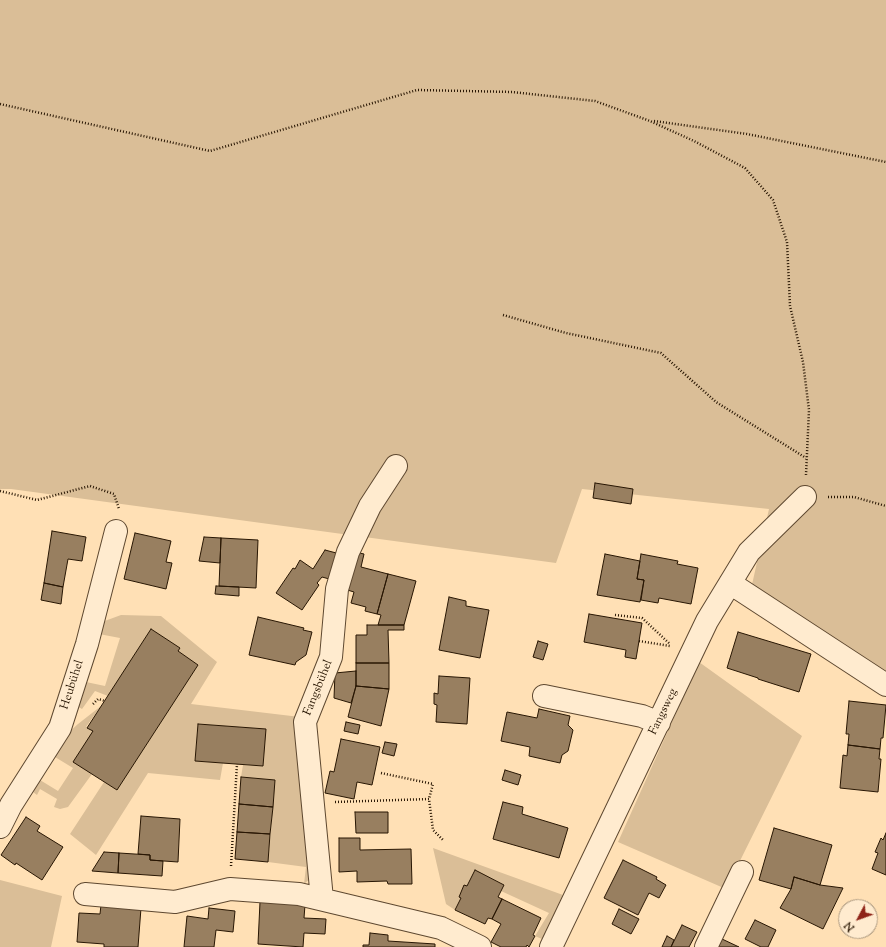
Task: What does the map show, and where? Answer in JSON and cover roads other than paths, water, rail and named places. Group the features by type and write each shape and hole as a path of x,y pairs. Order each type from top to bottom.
{"street":[{"name":"Fangsbühel","path":"322,899 305,722 331,657 337,589 348,552 370,506 396,466"},
{"name":"Fangsweg","path":"551,947 708,621 749,552 805,497"},
{"name":"Heubühel","path":"0,827 11,804 60,728 87,644 116,531"},
{"path":"730,583 886,685"},
{"path":"544,696 642,716 659,723"},
{"path":"706,947 742,872"},
{"path":"85,894 175,902 230,888 299,894 441,928 480,947"}]}
